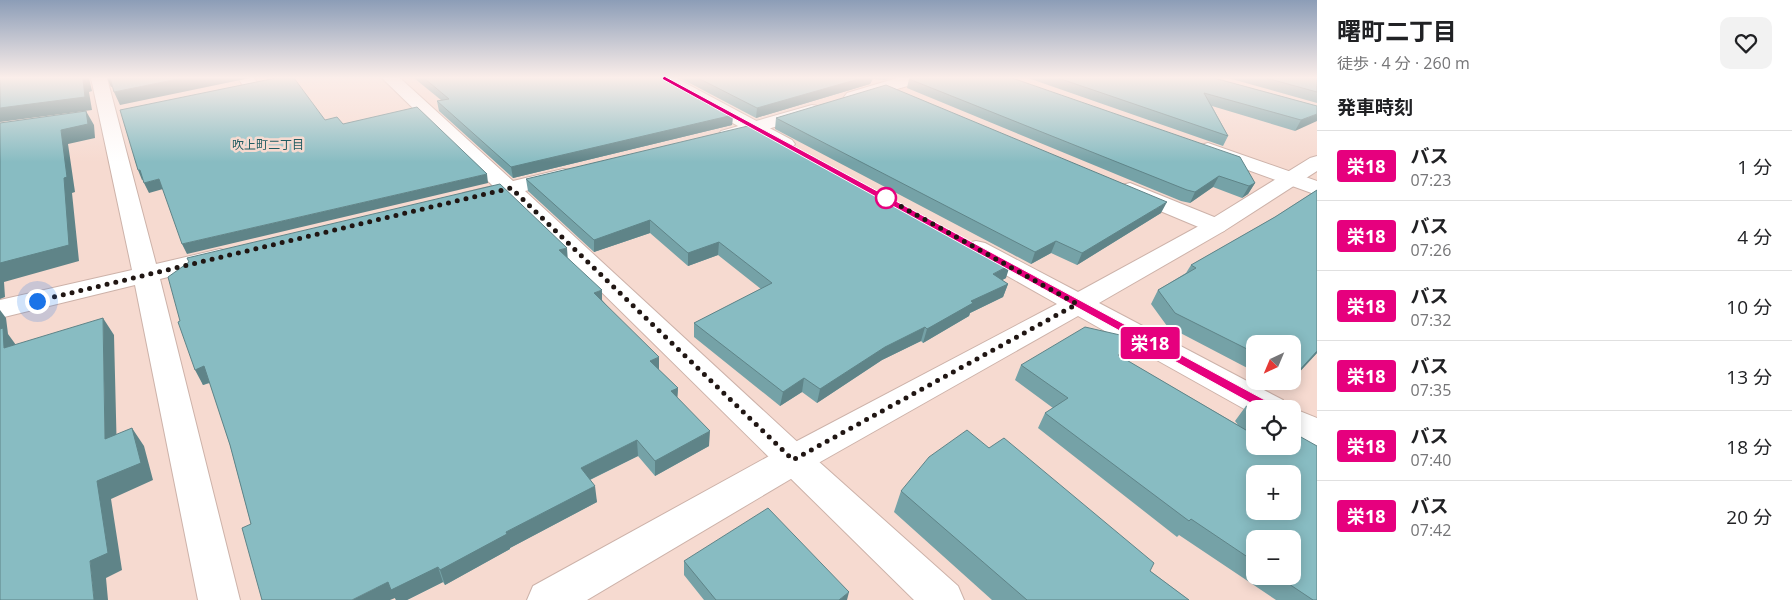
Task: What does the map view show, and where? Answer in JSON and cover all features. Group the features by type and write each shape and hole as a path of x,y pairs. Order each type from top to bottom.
{"street":[{"path":"106,106 146,274 219,600"},
{"path":"421,106 511,188 793,460 943,600"},
{"path":"716,106 799,151"},
{"path":"707,140 756,128 825,106"},
{"path":"1190,143 1317,188"},
{"path":"548,600 793,460 1216,226 1317,162"},
{"path":"453,202 586,170"},
{"path":"1115,183 1216,226"},
{"path":"955,236 1255,400"},
{"path":"0,309 242,252"},
{"path":"1301,425 1317,433"}],"building":[{"path":"140,106 315,106 325,120 337,117 343,124 417,107 487,174 182,244 159,179 144,183 140,170 138,170 120,110"},
{"path":"443,106 716,106 733,115 511,167"},
{"path":"816,106 936,106 1167,202 1082,253 1056,241 1035,252 776,118"},
{"path":"977,106 1093,106 1240,157 1255,183 1249,186 1219,176 1195,192"},
{"path":"1140,106 1211,106 1228,136"},
{"path":"1251,106 1317,106 1317,114 1301,120"},
{"path":"86,111 88,124 61,130 67,177 64,178 69,245 0,263 0,123"},
{"path":"752,125 1010,265 993,274 1008,284 971,301 973,303 927,329 925,327 885,347 820,389 804,378 783,392 694,323 772,283 719,242 688,253 650,220 594,240 526,179"},
{"path":"500,184 567,248 559,250 602,290 594,293 659,357 650,361 678,388 671,391 710,431 655,461 637,440 581,468 595,486 506,532 507,534 440,570 438,567 391,590 388,582 352,600 262,600 242,528 251,524 230,445 204,366 195,370 178,322 180,321 168,277 189,262 187,258"},
{"path":"1317,190 1317,351 1301,369 1301,335 1246,335 1246,348 1175,313 1158,290 1196,268 1191,265 1275,217"},
{"path":"103,318 105,439 132,428 141,463 97,481 108,553 90,561 94,600 0,600 0,329 3,328 4,348"},
{"path":"1085,327 1142,340 1118,355 1246,430 1246,455 1301,455 1301,437 1317,446 1317,600 1313,600 1290,585 1301,585 1301,530 1246,530 1246,556 1191,519 1189,521 1045,413 1068,398 1021,365"},
{"path":"967,430 989,448 1004,438 1154,563 1150,571 1189,600 1027,600 901,491 929,457"},
{"path":"768,508 849,592 839,600 716,600 684,561"}],"bus line":[{"name":"栄18","path":"715,106 1255,400"}],"district":[{"name":"吹上町二丁目","path":"268,145"}],"route":[{"path":"37,301 511,188 793,460 1077,304 886,198"}]}
